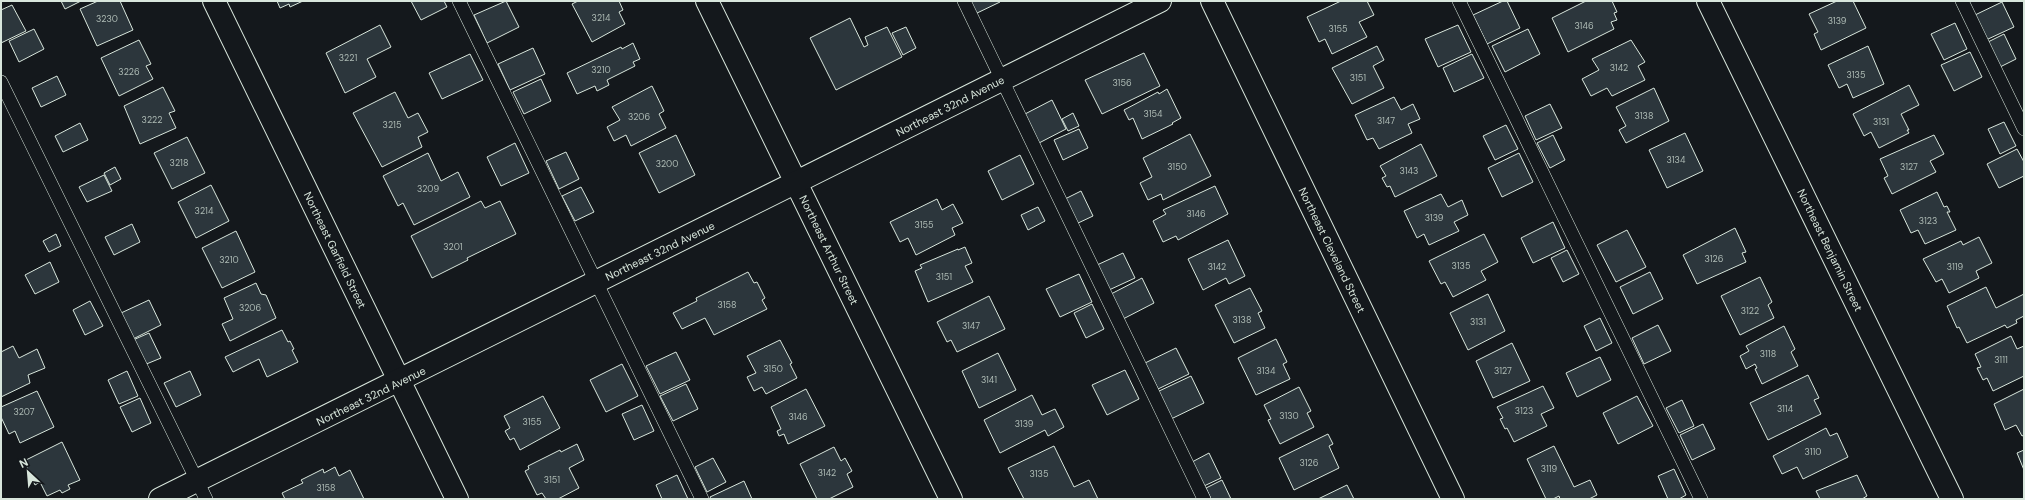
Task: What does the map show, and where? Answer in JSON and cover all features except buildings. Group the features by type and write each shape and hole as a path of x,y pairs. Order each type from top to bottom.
{"street":[{"name":"Northeast Garfield Street","path":"214,1 457,499"},
{"name":"Northeast Arthur Street","path":"707,1 951,499"},
{"name":"Northeast 32nd Avenue","path":"160,499 202,490 399,381 1160,1"},
{"name":"Northeast Cleveland Street","path":"1212,1 1453,499"},
{"name":"Northeast Benjamin Street","path":"1708,1 1952,499"}],"lane":[{"path":"459,1 702,499"},
{"path":"964,1 1204,499"},
{"path":"1459,1 1701,499"},
{"path":"1962,1 2024,129"},
{"path":"1,82 202,490"}]}
